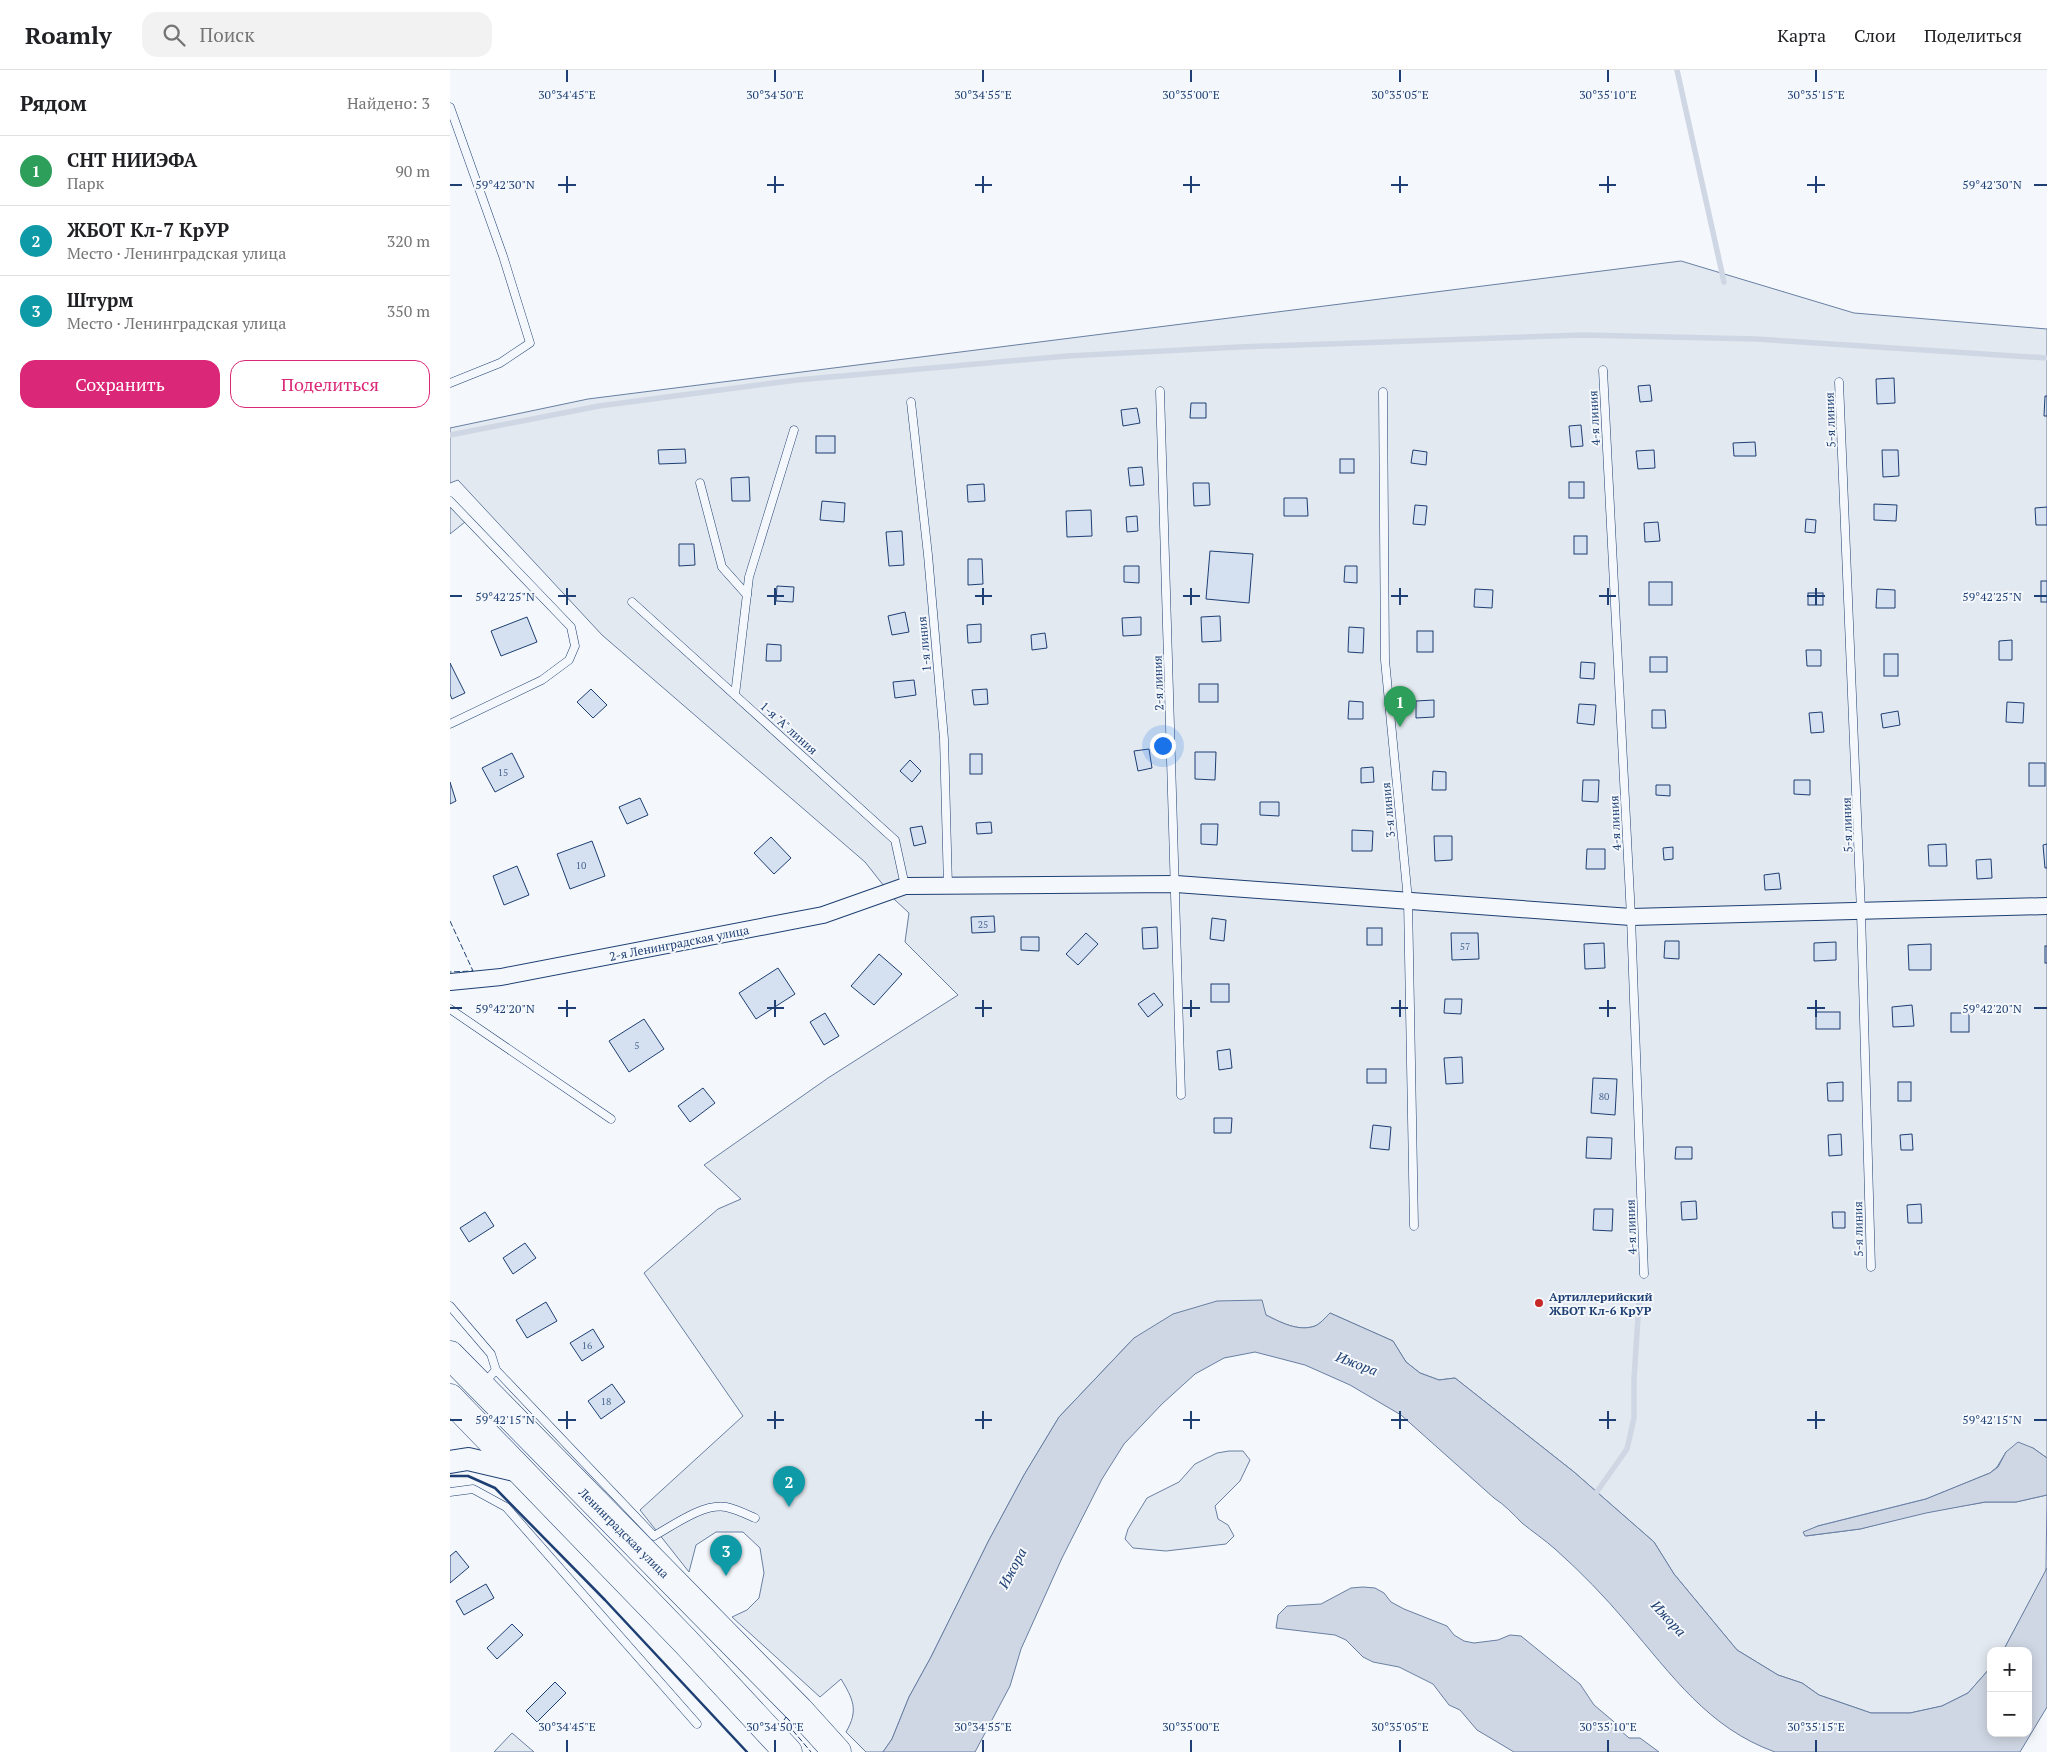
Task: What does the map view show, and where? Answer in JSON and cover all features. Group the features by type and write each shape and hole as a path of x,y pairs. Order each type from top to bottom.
{"highway":[{"name":"Ленинградская улица","path":"450,1355 488,1378 800,1710 837,1752"},
{"path":"450,1398 686,1642 780,1743"}],"main road":[{"path":"450,1462 468,1459 519,1471"}],"street":[{"name":"2-я Ленинградская улица","path":"450,982 502,977 823,915 905,886 1176,884 1631,916 1862,912 2047,906"}],"lane":[{"path":"450,107 503,256 530,343 500,363 450,383"},
{"name":"4-я линия","path":"1603,370 1631,916 1644,1274"},
{"name":"5-я линия","path":"1839,382 1862,912 1871,1267"},
{"name":"2-я линия","path":"1160,391 1181,1095"},
{"name":"3-я линия","path":"1383,392 1385,660 1408,900 1414,1226"},
{"name":"1-я линия","path":"911,402 928,555 944,739 948,886"},
{"path":"735,695 748,577 794,430"},
{"path":"700,483 722,567 747,594"},
{"path":"450,500 571,626 575,646 569,660 542,680 450,724"},
{"name":"1-я \"А\" линия","path":"632,602 895,840 905,886"},
{"path":"450,1009 612,1119"},
{"path":"450,1306 491,1354 488,1378 654,1536 704,1509 716,1506 728,1507 755,1518"},
{"path":"450,1492 473,1489 506,1507 697,1724"}],"shaded area":[{"path":"1681,261 1854,313 2047,329 2047,1458 2033,1448 2006,1452 1997,1467 1990,1473 1926,1499 1818,1526 1804,1533 1806,1536 1860,1529 1926,1512 1986,1502 2016,1502 2047,1495 2046,1571 2005,1647 1987,1647 1987,1672 1968,1693 1942,1706 1910,1713 1871,1713 1819,1695 1802,1683 1778,1675 1737,1650 1674,1574 1654,1542 1574,1472 1455,1378 1439,1380 1420,1373 1406,1362 1393,1341 1330,1313 1317,1325 1309,1328 1289,1325 1266,1315 1134,1338 1059,1417 1024,1475 989,1540 909,1697 892,1739 883,1752 866,1752 846,1732 852,1717 853,1705 841,1679 820,1697 732,1617 747,1610 759,1598 764,1573 760,1548 743,1532 716,1532 696,1545 689,1572 640,1510 743,1416 644,1273 718,1209 741,1199 704,1165 828,1078 958,995 905,942 909,913 895,900 865,862 602,635 458,480 450,483 450,428 588,399"},
{"path":"450,507 465,522 450,534"},
{"path":"1243,1451 1250,1460 1240,1481 1215,1506 1218,1519 1228,1525 1234,1536 1226,1544 1166,1551 1133,1548 1125,1539 1128,1529 1147,1498 1179,1482 1195,1464 1217,1453"},
{"path":"512,1733 534,1752 494,1752"}],"water":[{"name":"Ижора","path":"1262,1300 1266,1315 1283,1323 1302,1328 1317,1325 1330,1313 1393,1341 1406,1362 1420,1373 1439,1380 1455,1378 1574,1472 1654,1542 1674,1574 1737,1650 1778,1675 1802,1683 1819,1695 1871,1713 1910,1713 1942,1706 1968,1693 1987,1672 1987,1737 2029,1737 2020,1752 1775,1752 1751,1742 1730,1729 1693,1698 1610,1604 1574,1567 1401,1415 1350,1385 1305,1365 1255,1352 1224,1358 1195,1374 1162,1404 1124,1444 1102,1479 1062,1558 1021,1649 1010,1686 975,1752 883,1752 892,1739 909,1697 989,1540 1024,1475 1059,1417 1134,1338 1173,1314 1217,1301"},
{"path":"2018,1442 2033,1448 2047,1458 2047,1495 2016,1502 1985,1502 1926,1513 1860,1529 1805,1536 1803,1532 1818,1526 1926,1499 1990,1473 1998,1467 2006,1452"},
{"path":"2047,1568 2047,1707 2032,1732 2032,1647 2005,1647"},
{"path":"1351,1588 1375,1588 1384,1593 1391,1602 1404,1609 1447,1626 1454,1635 1464,1641 1474,1643 1498,1640 1510,1635 1521,1636 1580,1684 1594,1705 1629,1738 1640,1738 1659,1752 1514,1752 1477,1730 1460,1710 1449,1705 1433,1684 1399,1667 1373,1662 1363,1657 1346,1640 1335,1635 1276,1628 1278,1615 1287,1606 1321,1604"}],"building":[{"path":"1894,378 1895,403 1877,404 1876,379"},
{"path":"1650,385 1652,401 1640,402 1638,386"},
{"path":"2045,396 2047,396 2047,416 2044,416"},
{"path":"1191,403 1206,403 1206,418 1190,418"},
{"path":"1137,408 1140,423 1123,426 1121,410"},
{"path":"1581,425 1583,446 1571,447 1569,426"},
{"path":"816,436 835,436 835,453 816,453"},
{"path":"1755,442 1756,456 1734,456 1733,443"},
{"path":"685,449 686,463 659,464 658,450"},
{"path":"1413,450 1427,452 1426,465 1411,463"},
{"path":"1654,450 1655,468 1638,469 1636,451"},
{"path":"1882,450 1898,450 1899,476 1883,477"},
{"path":"1340,459 1354,459 1354,473 1340,473"},
{"path":"1142,467 1144,485 1130,486 1128,468"},
{"path":"749,477 750,501 732,501 731,478"},
{"path":"1569,482 1584,482 1584,498 1569,498"},
{"path":"1193,483 1209,483 1210,505 1194,506"},
{"path":"984,484 985,501 968,502 967,485"},
{"path":"1284,498 1307,498 1308,516 1284,516"},
{"path":"822,501 845,503 844,522 820,520"},
{"path":"1874,504 1897,505 1896,521 1874,520"},
{"path":"1415,505 1427,506 1425,525 1413,524"},
{"path":"2047,507 2047,525 2036,525 2035,508"},
{"path":"1091,510 1092,536 1067,537 1066,511"},
{"path":"1137,516 1138,531 1127,532 1126,517"},
{"path":"1806,519 1816,520 1815,533 1805,532"},
{"path":"1658,522 1660,541 1645,542 1644,523"},
{"path":"902,531 904,565 889,566 886,532"},
{"path":"1574,536 1587,536 1587,554 1574,554"},
{"path":"679,544 694,544 695,565 679,566"},
{"path":"1210,551 1253,554 1249,603 1206,599"},
{"path":"968,559 982,559 983,584 968,585"},
{"path":"1124,566 1139,566 1139,583 1124,582"},
{"path":"1345,566 1357,566 1357,583 1344,582"},
{"path":"2041,581 2047,581 2047,602 2041,602"},
{"path":"1649,582 1672,582 1672,605 1649,605"},
{"path":"777,586 794,587 793,602 776,601"},
{"path":"1475,589 1493,590 1492,608 1474,607"},
{"path":"1877,589 1895,590 1895,608 1876,608"},
{"path":"1808,593 1823,593 1823,605 1808,605"},
{"path":"905,612 909,632 892,635 888,616"},
{"path":"1220,616 1221,641 1202,642 1201,617"},
{"path":"527,617 537,642 501,656 491,631"},
{"path":"1141,617 1141,635 1123,636 1122,618"},
{"path":"981,624 981,642 968,643 967,625"},
{"path":"1349,627 1364,628 1363,653 1348,652"},
{"path":"1417,631 1433,631 1433,652 1417,652"},
{"path":"1045,633 1047,648 1032,650 1031,635"},
{"path":"2012,640 2012,660 1999,660 1999,641"},
{"path":"767,644 781,645 781,661 766,661"},
{"path":"1806,650 1821,650 1821,666 1807,666"},
{"path":"1884,654 1898,654 1898,676 1884,676"},
{"path":"1650,657 1667,657 1667,672 1650,672"},
{"path":"1581,662 1595,663 1594,679 1580,678"},
{"path":"450,663 465,693 452,699 450,694"},
{"path":"914,680 916,695 895,698 893,682"},
{"path":"1199,684 1218,684 1218,702 1199,702"},
{"path":"591,689 607,705 593,718 577,702"},
{"path":"987,689 988,704 974,705 972,690"},
{"path":"1434,700 1434,717 1416,718 1416,701"},
{"path":"1349,701 1363,702 1363,719 1348,719"},
{"path":"2007,702 2024,703 2023,723 2006,722"},
{"path":"1579,704 1596,705 1594,725 1577,723"},
{"path":"1652,710 1665,710 1666,728 1652,728"},
{"path":"1898,711 1900,725 1883,728 1881,714"},
{"path":"1822,712 1824,732 1811,733 1809,713"},
{"path":"1149,749 1152,768 1138,771 1134,751"},
{"path":"1195,752 1216,752 1215,780 1195,779"},
{"path":"512,753 524,777 495,792 482,768"},
{"path":"970,754 982,754 982,774 970,774"},
{"path":"910,760 921,771 912,782 900,771"},
{"path":"2029,763 2045,763 2045,786 2029,786"},
{"path":"1373,767 1374,782 1361,783 1361,768"},
{"path":"1433,771 1446,772 1446,790 1432,790"},
{"path":"1583,780 1599,780 1598,802 1582,801"},
{"path":"1794,780 1810,780 1810,795 1794,794"},
{"path":"450,782 456,801 450,804"},
{"path":"1656,785 1670,785 1670,796 1656,795"},
{"path":"640,798 648,815 627,824 619,807"},
{"path":"1260,802 1279,802 1279,816 1260,815"},
{"path":"991,822 992,833 977,834 976,823"},
{"path":"1201,824 1218,824 1217,845 1201,844"},
{"path":"922,826 926,843 914,846 910,828"},
{"path":"1352,830 1373,831 1372,851 1352,851"},
{"path":"1434,836 1452,836 1452,860 1435,861"},
{"path":"771,837 791,858 774,874 754,853"},
{"path":"592,841 605,876 570,889 557,854"},
{"path":"1946,844 1947,866 1929,866 1928,845"},
{"path":"2047,844 2047,868 2045,868 2043,845"},
{"path":"1673,847 1673,859 1664,860 1663,848"},
{"path":"1587,849 1605,849 1605,869 1586,869"},
{"path":"1991,859 1992,878 1977,879 1976,860"},
{"path":"517,866 529,895 504,905 493,876"},
{"path":"1779,873 1781,889 1765,890 1764,875"},
{"path":"994,916 995,932 972,933 971,917"},
{"path":"1212,918 1226,920 1224,941 1210,939"},
{"path":"1157,927 1158,948 1143,949 1142,928"},
{"path":"1367,928 1382,928 1382,945 1367,945"},
{"path":"1086,933 1098,944 1078,965 1066,954"},
{"path":"1451,933 1478,933 1479,959 1452,960"},
{"path":"1021,937 1039,937 1039,951 1021,950"},
{"path":"1665,941 1679,941 1679,959 1664,958"},
{"path":"1836,942 1836,960 1814,961 1814,943"},
{"path":"1604,943 1605,968 1585,969 1584,944"},
{"path":"1931,944 1931,970 1909,970 1908,945"},
{"path":"2045,946 2047,946 2047,963 2045,963"},
{"path":"879,954 902,974 874,1005 851,986"},
{"path":"778,968 795,994 756,1019 739,993"},
{"path":"1211,984 1229,984 1229,1002 1211,1002"},
{"path":"1154,993 1163,1005 1148,1017 1138,1004"},
{"path":"1445,999 1462,999 1461,1014 1444,1013"},
{"path":"1912,1005 1914,1026 1893,1027 1892,1007"},
{"path":"1816,1012 1840,1012 1840,1029 1816,1029"},
{"path":"825,1013 839,1036 824,1045 810,1022"},
{"path":"1951,1013 1969,1013 1969,1032 1951,1032"},
{"path":"644,1019 664,1049 629,1072 609,1041"},
{"path":"1230,1049 1232,1068 1219,1070 1217,1051"},
{"path":"1462,1057 1463,1083 1446,1084 1444,1058"},
{"path":"1367,1069 1386,1069 1386,1083 1367,1083"},
{"path":"1593,1078 1617,1079 1615,1115 1591,1113"},
{"path":"1843,1082 1843,1101 1828,1101 1827,1083"},
{"path":"1898,1082 1911,1082 1911,1101 1898,1101"},
{"path":"703,1088 715,1103 690,1122 678,1106"},
{"path":"1214,1118 1232,1118 1231,1133 1214,1133"},
{"path":"1373,1125 1391,1127 1389,1150 1370,1148"},
{"path":"1841,1134 1842,1155 1829,1156 1828,1135"},
{"path":"1912,1134 1913,1150 1901,1150 1900,1135"},
{"path":"1587,1137 1612,1138 1611,1159 1586,1158"},
{"path":"1676,1147 1692,1147 1692,1159 1675,1159"},
{"path":"1696,1201 1697,1219 1682,1220 1681,1202"},
{"path":"1921,1204 1922,1223 1908,1223 1907,1205"},
{"path":"1594,1209 1613,1209 1612,1231 1593,1230"},
{"path":"485,1212 494,1226 469,1242 460,1228"},
{"path":"1832,1212 1845,1212 1845,1228 1833,1228"},
{"path":"525,1243 536,1258 513,1274 503,1258"},
{"path":"546,1302 557,1321 527,1338 516,1320"},
{"path":"593,1329 604,1347 582,1361 570,1343"},
{"path":"612,1384 625,1402 601,1419 588,1401"},
{"path":"456,1551 469,1567 450,1583 450,1556"},
{"path":"486,1584 494,1598 464,1615 456,1601"},
{"path":"512,1624 523,1635 497,1659 487,1648"},
{"path":"555,1682 566,1693 537,1722 526,1711"}],"waterway":[{"path":"1677,70 1724,282"},
{"path":"450,435 599,406 797,380 1067,356 1239,347 1583,335 1756,339 2047,358"},
{"path":"1596,1493 1627,1449 1634,1418 1634,1379 1639,1302"}],"fence":[{"path":"450,921 473,971 450,972"},
{"path":"786,1717 799,1730"},
{"path":"786,1717 784,1720 811,1752"}],"wall":[{"path":"450,1476 468,1476 495,1488 605,1600 747,1752"}],"place":[{"name":"СНТ НИИЭФА","path":"1400,727"},
{"name":"Артиллерийский ЖБОТ Кл-6 КрУР","path":"1539,1303"},
{"name":"ЖБОТ Кл-7 КрУР","path":"789,1507"},
{"name":"Штурм","path":"726,1576"}]}
